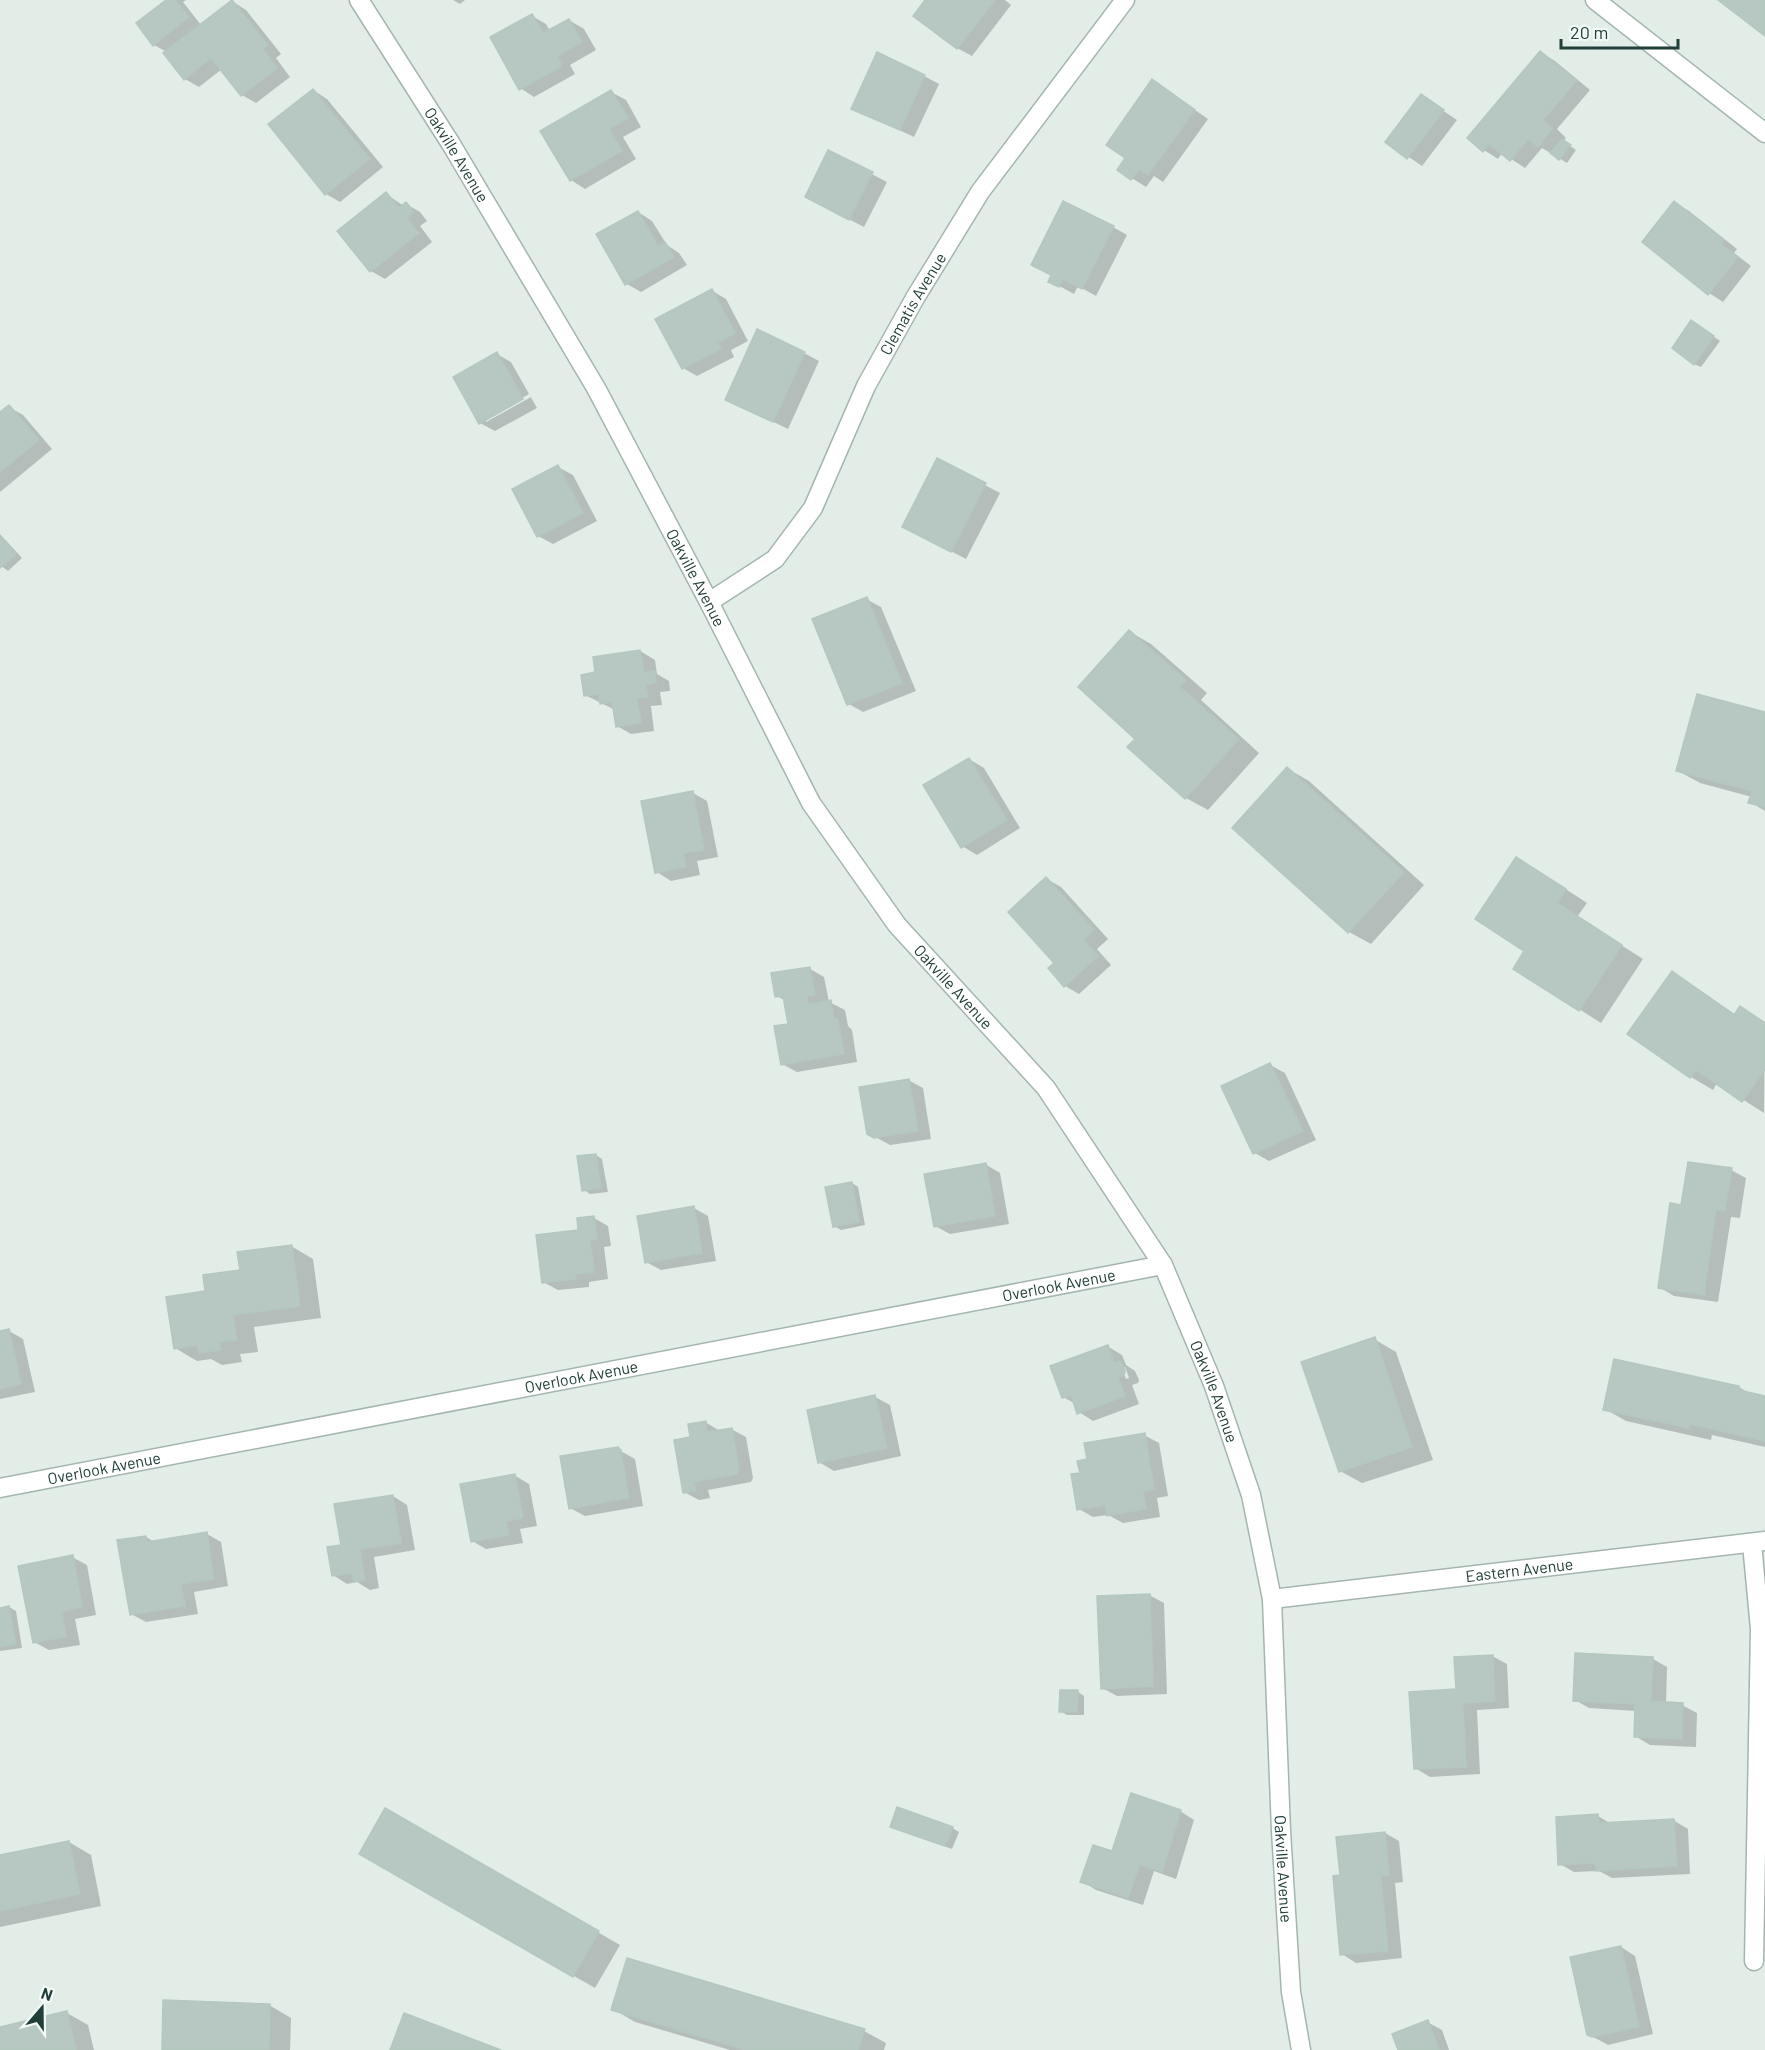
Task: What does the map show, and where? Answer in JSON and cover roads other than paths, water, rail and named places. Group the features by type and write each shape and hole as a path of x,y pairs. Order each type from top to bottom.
{"street":[{"name":"Oakville Avenue","path":"359,0 451,144 596,388 709,602 811,803 897,924 1047,1089 1163,1265 1214,1386 1251,1495 1272,1599 1289,1969 1301,2050"},
{"name":"Clematis Avenue","path":"709,602 775,559 813,508 866,386 915,298 980,192 1125,0"},
{"path":"1595,0 1765,133"},
{"name":"Overlook Avenue","path":"0,1488 1163,1265"},
{"path":"1754,1961 1760,1629 1758,1543"},
{"name":"Eastern Avenue","path":"1272,1599 1758,1543"}]}
